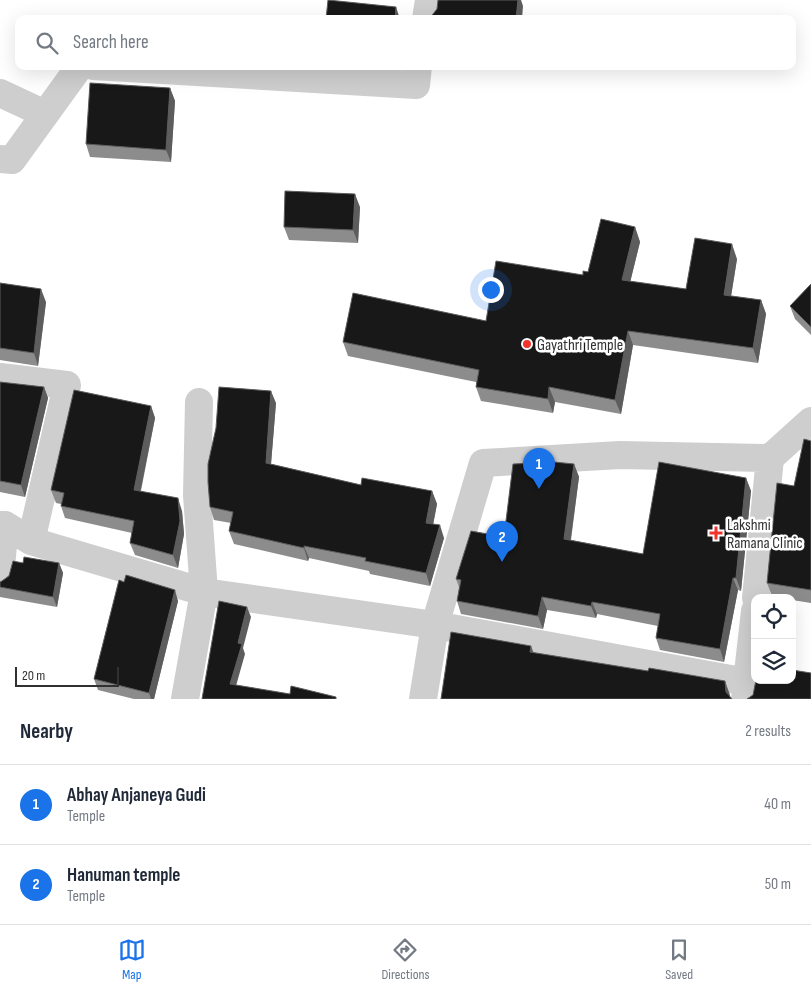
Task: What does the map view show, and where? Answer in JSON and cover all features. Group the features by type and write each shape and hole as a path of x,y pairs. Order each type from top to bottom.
{"street":[{"path":"426,15 428,0"},
{"path":"0,159 12,160 77,70"},
{"path":"161,70 416,85 418,70"},
{"path":"0,93 45,114"},
{"path":"0,377 67,385 31,541"},
{"path":"185,699 204,592 197,495 199,402"},
{"path":"756,594 770,458 811,421"},
{"path":"423,699 434,625 483,463 620,455 770,458"},
{"path":"0,577 2,525 31,541 204,592 434,625 746,691 752,639"}],"building":[{"path":"328,0 396,7 395,15 326,15"},
{"path":"438,0 518,0 516,15 432,15 437,9"},
{"path":"90,83 170,88 166,150 86,144"},
{"path":"285,191 355,194 353,230 284,227"},
{"path":"601,219 635,227 622,280 686,289 695,238 732,244 724,295 761,300 753,348 628,331 615,400 549,387 548,399 476,387 479,370 343,342 353,293 486,321 496,261 583,275 583,271 588,272"},
{"path":"0,283 41,289 34,353 0,348"},
{"path":"811,284 811,327 790,306"},
{"path":"0,382 44,387 21,485 0,481"},
{"path":"219,387 271,391 266,463 361,485 362,478 432,491 426,523 440,525 426,573 365,561 366,558 304,546 304,548 229,531 233,512 210,507 208,482 208,464 216,428"},
{"path":"74,390 151,406 134,490 178,498 180,521 173,555 130,543 134,521 61,506 64,493 51,490"},
{"path":"804,439 811,441 811,590 767,583 777,483 794,486"},
{"path":"554,462 574,464 564,539 643,554 659,462 746,478 736,578 733,578 720,649 656,638 660,614 592,602 591,606 542,597 538,616 457,601 461,580 456,579 471,531 504,537 513,464"},
{"path":"24,557 59,563 53,597 0,587 0,582 9,576 13,561 23,563"},
{"path":"126,575 175,590 149,693 94,679 119,580 124,582"},
{"path":"219,601 247,607 238,643 242,644 230,684 290,694 291,686 336,697 336,699 202,699"},
{"path":"451,632 531,646 530,652 648,671 649,668 725,681 726,692 732,699 441,699"},
{"path":"796,671 811,673 811,699 747,699 753,695 755,684 796,684"}],"place":[{"name":"Gayathri Temple","path":"527,344"},
{"name":"Abhay Anjaneya Gudi","path":"539,489"},
{"name":"Lakshmi Ramana Clinic","path":"716,533"},
{"name":"Hanuman temple","path":"502,562"}]}
